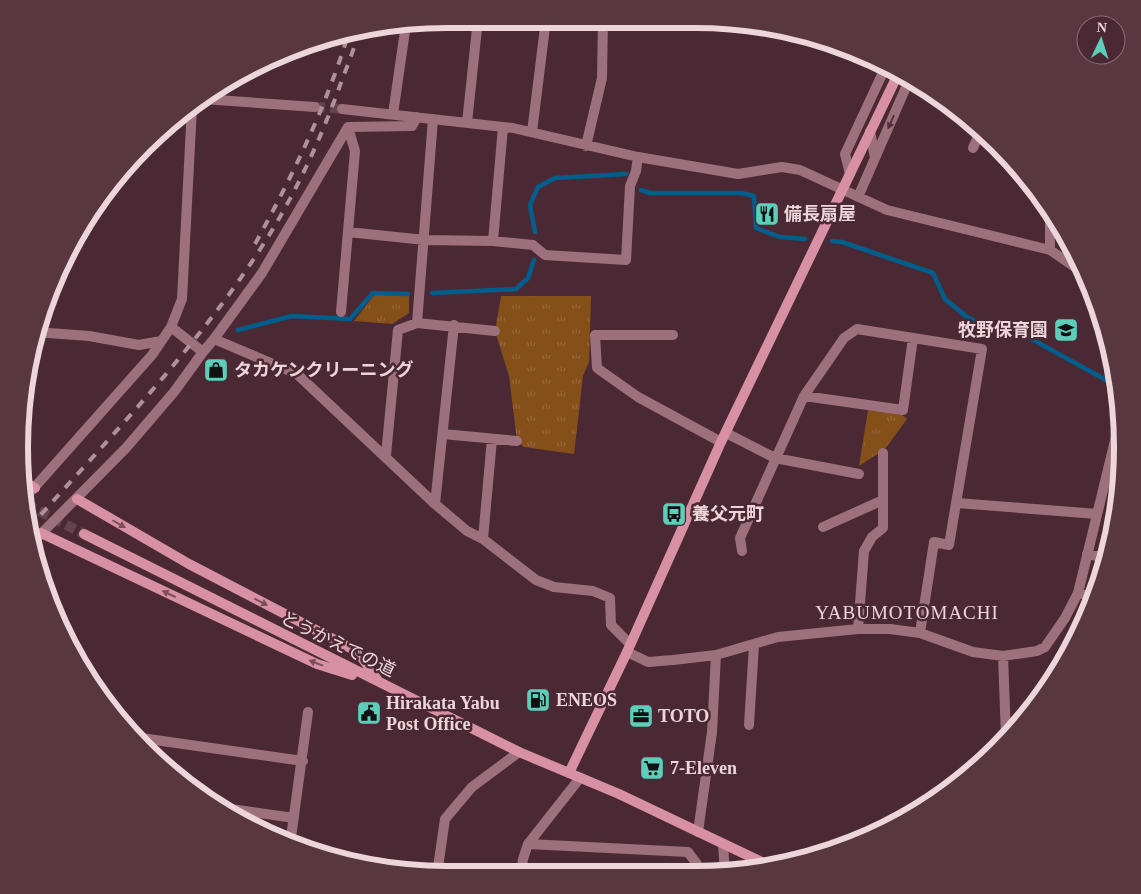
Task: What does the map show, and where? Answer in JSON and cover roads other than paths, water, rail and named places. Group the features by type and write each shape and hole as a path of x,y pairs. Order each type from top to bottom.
{"street":[{"path":"467,123 477,28"},
{"path":"532,132 545,28"},
{"path":"586,146 602,78 603,28"},
{"path":"393,114 405,30"},
{"path":"850,174 845,154 883,73"},
{"path":"569,773 629,648 724,438 895,79"},
{"path":"858,197 907,86"},
{"path":"212,100 315,106"},
{"path":"342,109 503,127 638,157 738,174 782,166 800,170 888,210 1050,250 1072,265"},
{"path":"30,493 171,327 182,298 192,114"},
{"path":"348,127 412,126 417,117"},
{"path":"417,323 433,119"},
{"path":"342,312 355,151 348,127"},
{"path":"38,537 126,448 174,392 262,272 348,127"},
{"path":"493,241 503,127"},
{"path":"870,130 875,158"},
{"path":"972,148 977,137"},
{"path":"348,232 425,240 493,241 533,245 545,255 626,260 630,186 636,171 638,157"},
{"path":"1050,226 1050,250"},
{"path":"386,455 398,330 417,323 454,325 495,331"},
{"path":"435,504 444,434 454,325"},
{"path":"171,327 203,352"},
{"path":"742,551 740,538 774,458 804,396 844,338 857,330 982,349 950,546 934,542 920,633"},
{"path":"44,333 89,336 140,345 161,341"},
{"path":"673,335 595,335 597,368 638,397 724,438 774,458 859,474"},
{"path":"804,396 903,410 913,338"},
{"path":"214,339 297,374 386,455 435,504 467,531 483,540 536,580 554,587 593,591 610,598 611,626 629,648 648,662 716,655 778,637 858,629 890,629 920,633 973,652 1004,656 1037,651 1046,647 1065,618 1078,593 1114,445"},
{"path":"444,434 517,441"},
{"path":"483,540 492,439"},
{"path":"858,629 864,551 872,537 884,528 883,452"},
{"path":"29,485 34,488"},
{"path":"77,499 188,564 358,652 379,683"},
{"path":"823,527 883,500"},
{"path":"957,503 1097,514"},
{"path":"41,533 317,664 379,683"},
{"name":"とうかえでの道","path":"84,534 519,752 569,773 759,861"},
{"path":"1087,554 1099,556"},
{"path":"1078,593 1087,595"},
{"path":"749,725 754,645"},
{"path":"698,832 712,732 716,655"},
{"path":"1004,656 1006,728"},
{"path":"291,837 308,712"},
{"path":"145,739 302,761"},
{"path":"439,866 444,818 472,787 519,752"},
{"path":"522,866 522,860 528,844 580,778"},
{"path":"237,810 294,818"},
{"path":"528,844 688,852 697,866"},
{"path":"723,844 724,866"}],"waterway":[{"path":"535,232 530,205 538,187 555,178 626,174"},
{"path":"641,190 650,193 741,193 754,196 756,228 780,237 805,239"},
{"path":"832,241 842,242 933,273 945,299 967,317 1003,334 1026,336 1108,381"},
{"path":"432,293 516,289 528,278 534,260"},
{"path":"238,330 292,316 350,319 373,293 408,294"}],"tunnel":[{"path":"315,107 342,109"},
{"path":"32,507 84,534"}],"railway":[{"path":"35,522 177,361 232,291 257,254 281,215 312,154 338,91 357,38"},
{"path":"255,244 308,140 330,87 346,40"}],"place":[{"name":"備長扇屋","path":"767,214"},
{"name":"牧野保育園","path":"1066,330"},
{"name":"タカケンクリーニング","path":"216,370"},
{"name":"養父元町","path":"674,514"},
{"name":"ENEOS","path":"538,700"},
{"name":"Hirakata Yabu Post Office","path":"369,713"},
{"name":"TOTO","path":"641,716"},
{"name":"7-Eleven","path":"652,768"}],"district":[{"name":"YABUMOTOMACHI","path":"907,612"}]}
